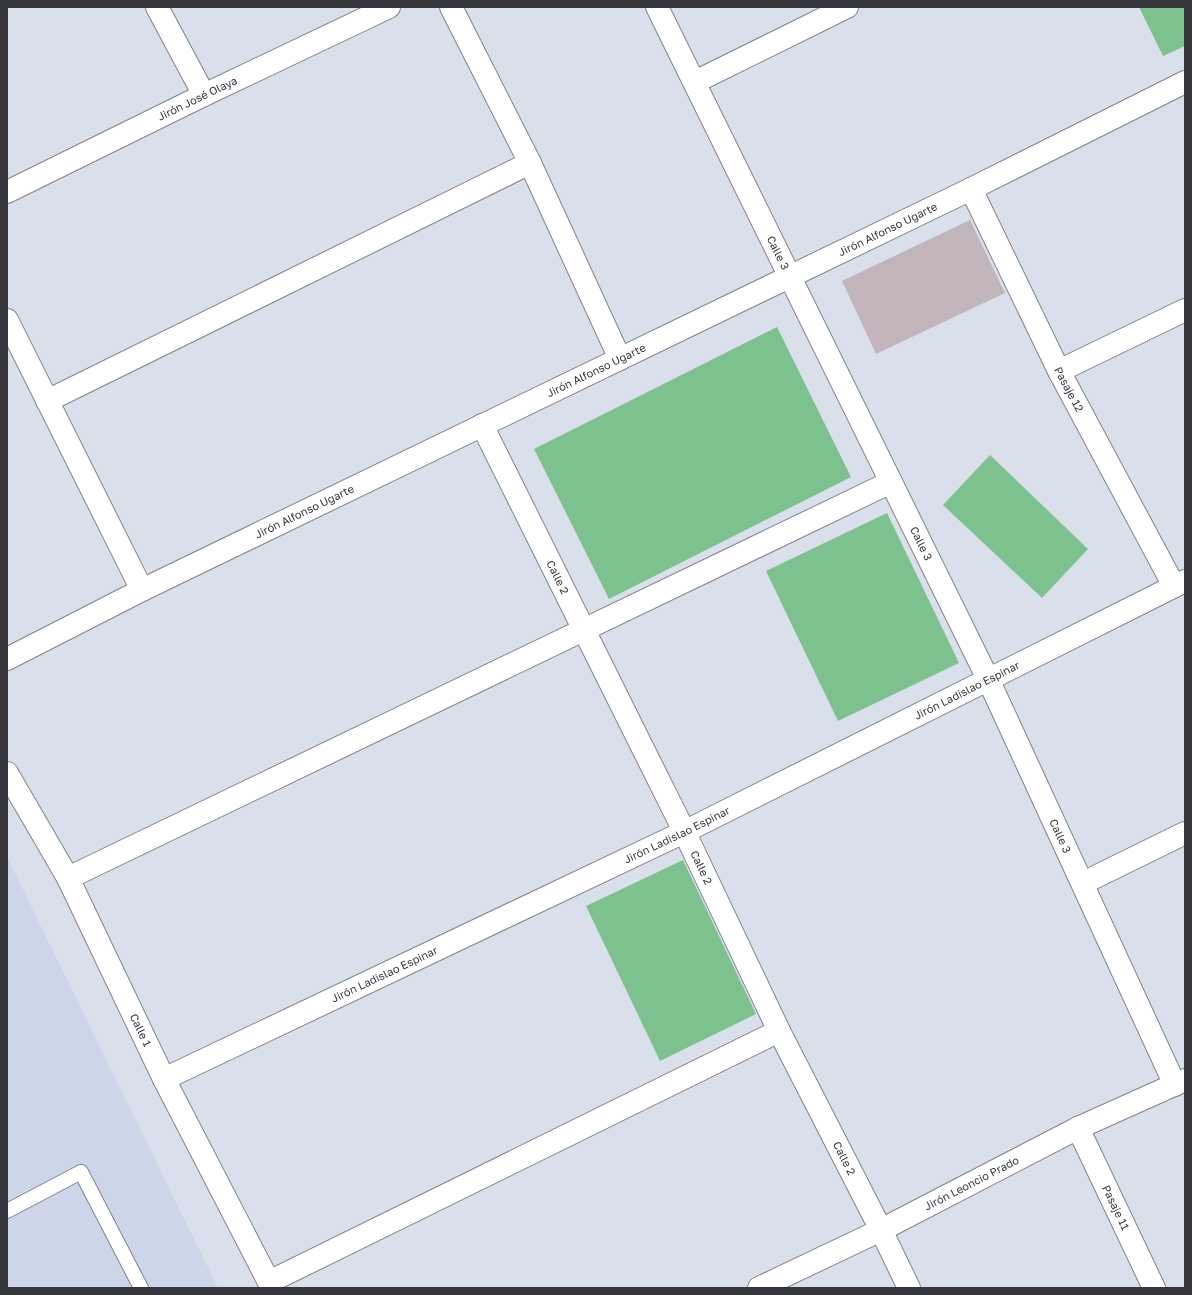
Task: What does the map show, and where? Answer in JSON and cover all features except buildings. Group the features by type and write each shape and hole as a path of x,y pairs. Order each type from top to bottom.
{"street":[{"path":"157,7 204,95"},
{"name":"Jirón José Olaya","path":"7,192 204,95 389,7"},
{"path":"451,7 530,163 620,359"},
{"name":"Calle 3","path":"657,7 988,679 1083,883 1180,1082"},
{"path":"695,82 847,7"},
{"name":"Jirón Alfonso Ugarte","path":"7,659 142,590 972,189 1185,82"},
{"path":"47,401 530,163"},
{"name":"Pasaje 12","path":"972,189 1060,371 1180,583"},
{"path":"1060,371 1185,310"},
{"path":"7,320 142,590"},
{"name":"Calle 2","path":"482,425 684,832 779,1032 881,1230 909,1288"},
{"path":"68,878 891,482"},
{"name":"Jirón Ladislao Espinar","path":"164,1079 684,832 1180,583"},
{"name":"Calle 1","path":"7,773 68,878 164,1079 271,1285"},
{"path":"1083,883 1185,833"},
{"path":"271,1285 779,1032"},
{"name":"Jirón Leoncio Prado","path":"759,1288 881,1230 1078,1128 1180,1082"},
{"name":"Pasaje 11","path":"1078,1128 1154,1288"}],"lane":[{"path":"7,1210 81,1172 141,1288"}],"shaded area":[{"path":"7,857 218,1288 7,1288"}],"green space":[{"path":"1139,7 1185,7 1185,46 1163,56"},
{"path":"777,327 851,477 609,599 534,449"},
{"path":"990,455 1088,549 1042,598 943,505"},
{"path":"887,513 959,663 838,721 766,571"},
{"path":"683,860 756,1014 660,1061 586,906"}]}
